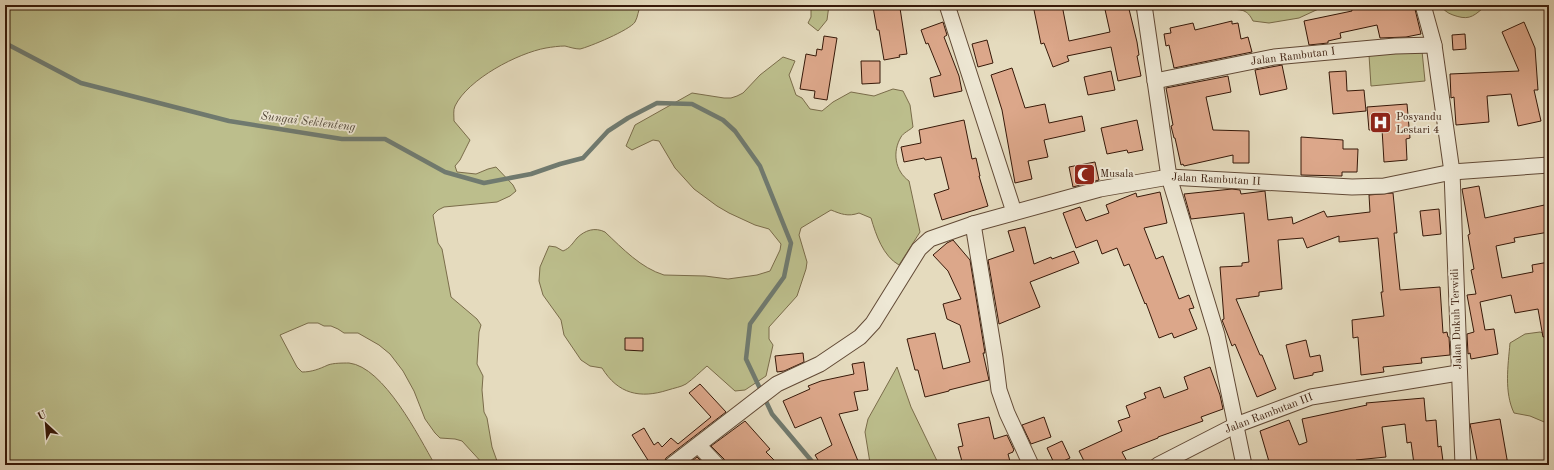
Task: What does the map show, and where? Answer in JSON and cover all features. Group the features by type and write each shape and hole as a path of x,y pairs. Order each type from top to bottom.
{"street":[{"path":"947,5 1014,212"},
{"path":"1144,5 1169,177 1217,335 1244,465"},
{"name":"Jalan Dukuh Terwidi","path":"1423,5 1434,45 1452,172 1458,374 1463,465"},
{"name":"Jalan Rambutan I","path":"1155,81 1274,57 1395,46 1434,45"},
{"path":"1452,172 1549,165"},
{"name":"Jalan Rambutan II","path":"699,446 742,410 777,384 820,364 860,337 873,323 919,249 930,239 1014,212 1100,189 1169,177 1352,187 1384,186 1452,172"},
{"path":"974,224 996,358 998,390 1031,465"},
{"name":"Jalan Rambutan III","path":"1158,465 1236,424 1311,397 1458,374"},
{"path":"672,465 699,446 717,465"}],"green space":[{"path":"5,5 641,5 636,20 632,25 618,34 600,42 580,49 565,46 546,48 508,61 482,77 471,86 461,96 454,108 454,121 470,140 460,160 455,166 457,172 476,174 496,167 513,185 516,191 510,196 497,202 444,207 433,215 438,243 442,249 451,297 477,319 481,325 479,332 477,364 483,376 482,390 484,412 487,418 492,447 497,461 495,465 484,465 462,441 440,438 435,433 425,419 414,391 403,371 390,354 379,345 358,333 344,333 331,326 324,326 318,323 308,323 280,335 297,367 302,372 312,371 330,364 338,363 349,363 362,367 375,377 399,405 410,421 435,465 5,465"},
{"path":"811,5 829,5 827,20 818,31 808,23 811,17"},
{"path":"1227,5 1327,5 1299,18 1269,23 1253,21 1246,12 1230,9"},
{"path":"1440,5 1483,5 1483,8 1476,14 1466,18 1458,17 1449,13"},
{"path":"1422,51 1425,81 1371,86 1369,55"},
{"path":"783,57 795,61 789,75 796,95 802,98 810,109 822,111 833,102 851,92 874,96 893,89 903,91 910,105 913,127 903,134 898,143 896,149 896,161 904,177 909,181 920,232 899,265 884,251 871,218 859,213 848,215 831,210 801,228 799,235 807,262 806,269 797,296 769,327 769,339 773,345 766,376 745,390 735,391 707,366 694,378 680,387 648,394 639,394 623,389 608,377 602,368 590,366 581,360 564,335 561,320 543,295 539,281 540,267 549,246 556,247 563,251 583,233 590,230 601,230 640,263 664,275 705,276 728,279 757,275 770,271 780,250 781,244 769,229 755,225 729,213 694,189 675,168 659,141 653,140 632,150 626,146 635,125 692,93 724,98 737,96 743,93 760,75"},
{"path":"1540,332 1549,336 1549,424 1530,416 1514,413 1508,388 1510,343 1525,334"},
{"path":"897,367 911,407 939,465 867,465 870,463 865,432 868,419"}],"building":[{"path":"894,5 895,9 900,8 907,54 884,60 879,30 877,30 873,7"},
{"path":"1033,5 1062,5 1069,41 1110,32 1104,5 1128,5 1137,42 1139,55 1137,56 1141,76 1118,81 1111,47 1067,56 1069,61 1053,67 1044,43 1041,44"},
{"path":"1351,5 1368,5 1369,9 1389,5 1414,5 1421,34 1406,37 1380,38 1377,25 1340,33 1341,38 1328,41 1328,43 1309,45 1304,21 1352,11"},
{"path":"1232,21 1232,24 1238,23 1241,39 1248,37 1252,52 1174,68 1169,45 1166,46 1164,34 1171,33 1170,28 1193,23 1195,30"},
{"path":"943,22 947,35 944,37 959,76 962,91 934,97 930,78 941,75 921,30"},
{"path":"1524,22 1535,48 1538,90 1534,90 1541,121 1518,126 1511,94 1487,96 1489,122 1456,125 1454,97 1451,98 1450,74 1519,71 1502,32"},
{"path":"1465,34 1466,49 1453,50 1452,35"},
{"path":"824,36 837,38 827,100 814,98 815,91 800,89 806,54 816,56 817,49 822,50"},
{"path":"987,40 993,63 978,67 972,44"},
{"path":"861,61 880,61 880,83 862,84"},
{"path":"1282,65 1287,89 1260,95 1255,70"},
{"path":"1012,68 1025,108 1045,104 1049,123 1082,116 1085,131 1044,140 1048,157 1028,161 1032,179 1015,183 1002,110 991,75"},
{"path":"1111,71 1115,90 1088,95 1084,77"},
{"path":"1346,71 1347,91 1364,90 1366,111 1333,114 1329,72"},
{"path":"1228,76 1231,92 1206,97 1213,130 1249,131 1249,163 1233,163 1233,155 1184,166 1183,164 1181,165 1171,126 1173,125 1166,88"},
{"path":"1407,104 1410,138 1406,139 1407,160 1384,162 1382,129 1369,130 1367,107"},
{"path":"964,120 972,159 976,158 979,176 988,206 942,220 934,194 949,189 941,157 925,160 924,158 904,162 901,147 921,143 919,130"},
{"path":"1137,120 1143,150 1128,153 1127,150 1107,154 1101,128"},
{"path":"1301,137 1343,140 1343,149 1358,149 1357,172 1342,172 1342,176 1301,175"},
{"name":"Musala","path":"1095,162 1099,180 1073,187 1069,167"},
{"path":"1479,186 1485,218 1549,204 1549,232 1514,238 1515,242 1496,246 1502,278 1533,272 1532,265 1549,262 1549,336 1543,337 1538,309 1515,313 1511,295 1480,302 1485,330 1494,329 1498,354 1471,359 1470,353 1468,354 1467,334 1474,332 1467,295 1476,294 1471,270 1474,269 1468,235 1470,234 1462,189"},
{"path":"1232,189 1240,190 1241,194 1265,191 1268,220 1292,217 1293,224 1324,211 1327,217 1370,212 1369,195 1393,193 1397,233 1394,233 1400,290 1440,287 1443,333 1447,332 1449,337 1450,355 1421,358 1422,363 1383,367 1384,372 1361,375 1358,337 1353,338 1352,320 1384,316 1378,238 1339,242 1339,236 1307,248 1303,238 1278,240 1282,289 1259,292 1259,296 1236,299 1276,389 1257,397 1235,344 1232,346 1222,320 1224,319 1220,267 1242,266 1242,263 1249,262 1244,213 1191,219 1184,194"},
{"path":"1160,192 1167,223 1144,228 1156,259 1163,256 1179,299 1189,295 1194,308 1189,309 1197,329 1174,338 1172,333 1159,338 1129,264 1124,266 1117,248 1102,254 1097,240 1076,248 1063,213 1080,207 1086,221 1109,213 1106,205 1136,193 1137,197"},
{"path":"1439,209 1441,234 1423,236 1420,211"},
{"path":"1025,227 1034,264 1051,257 1052,259 1074,251 1079,263 1030,282 1040,307 999,324 988,260 1014,251 1008,231"},
{"path":"953,240 970,260 985,353 983,353 989,380 925,397 918,370 915,370 907,339 935,333 943,369 970,362 960,325 947,319 943,304 961,299 948,271 933,255"},
{"path":"625,338 643,338 643,351 625,350"},
{"path":"1306,340 1310,357 1320,355 1323,371 1294,379 1286,345"},
{"path":"803,353 804,362 784,371 777,372 775,356"},
{"path":"864,362 868,390 854,392 858,410 839,414 858,461 848,465 821,465 815,455 832,445 821,417 795,428 783,401 810,389 808,386 821,381 854,374 852,364"},
{"path":"1210,367 1220,395 1223,409 1201,417 1203,421 1122,452 1129,465 1086,465 1079,451 1122,431 1118,421 1130,417 1126,406 1146,398 1144,393 1160,387 1164,398 1188,389 1184,377"},
{"path":"700,384 726,412 666,458 663,465 651,465 632,435 644,428 654,445 658,442 662,447 671,438 678,444 711,417 689,393"},
{"path":"1424,398 1426,421 1436,420 1438,447 1441,446 1443,461 1414,464 1411,442 1407,443 1405,424 1382,427 1386,457 1356,460 1357,465 1270,465 1260,431 1289,420 1299,445 1307,442 1302,419 1367,405 1366,403"},
{"path":"989,417 994,439 1007,435 1014,450 1008,454 1011,465 963,465 958,447 963,446 958,424"},
{"path":"1044,417 1051,437 1031,444 1022,425"},
{"path":"1500,419 1508,465 1478,465 1470,424"},
{"path":"745,421 770,449 766,452 779,465 726,465 724,459 711,446"},
{"path":"1062,441 1070,458 1055,465 1047,448"},
{"path":"697,457 705,465 687,465"}],"waterway":[{"name":"Sungai Seklenteng","path":"5,43 81,83 229,121 342,139 385,139 445,172 484,183 531,174 583,158 608,131 628,118 657,103 692,104 723,120 735,131 760,166 791,243 784,277 750,324 746,359 772,414 815,465"}],"place":[{"name":"Posyandu Lestari 4","path":"1381,123"},
{"name":"Musala","path":"1084,174"}]}
